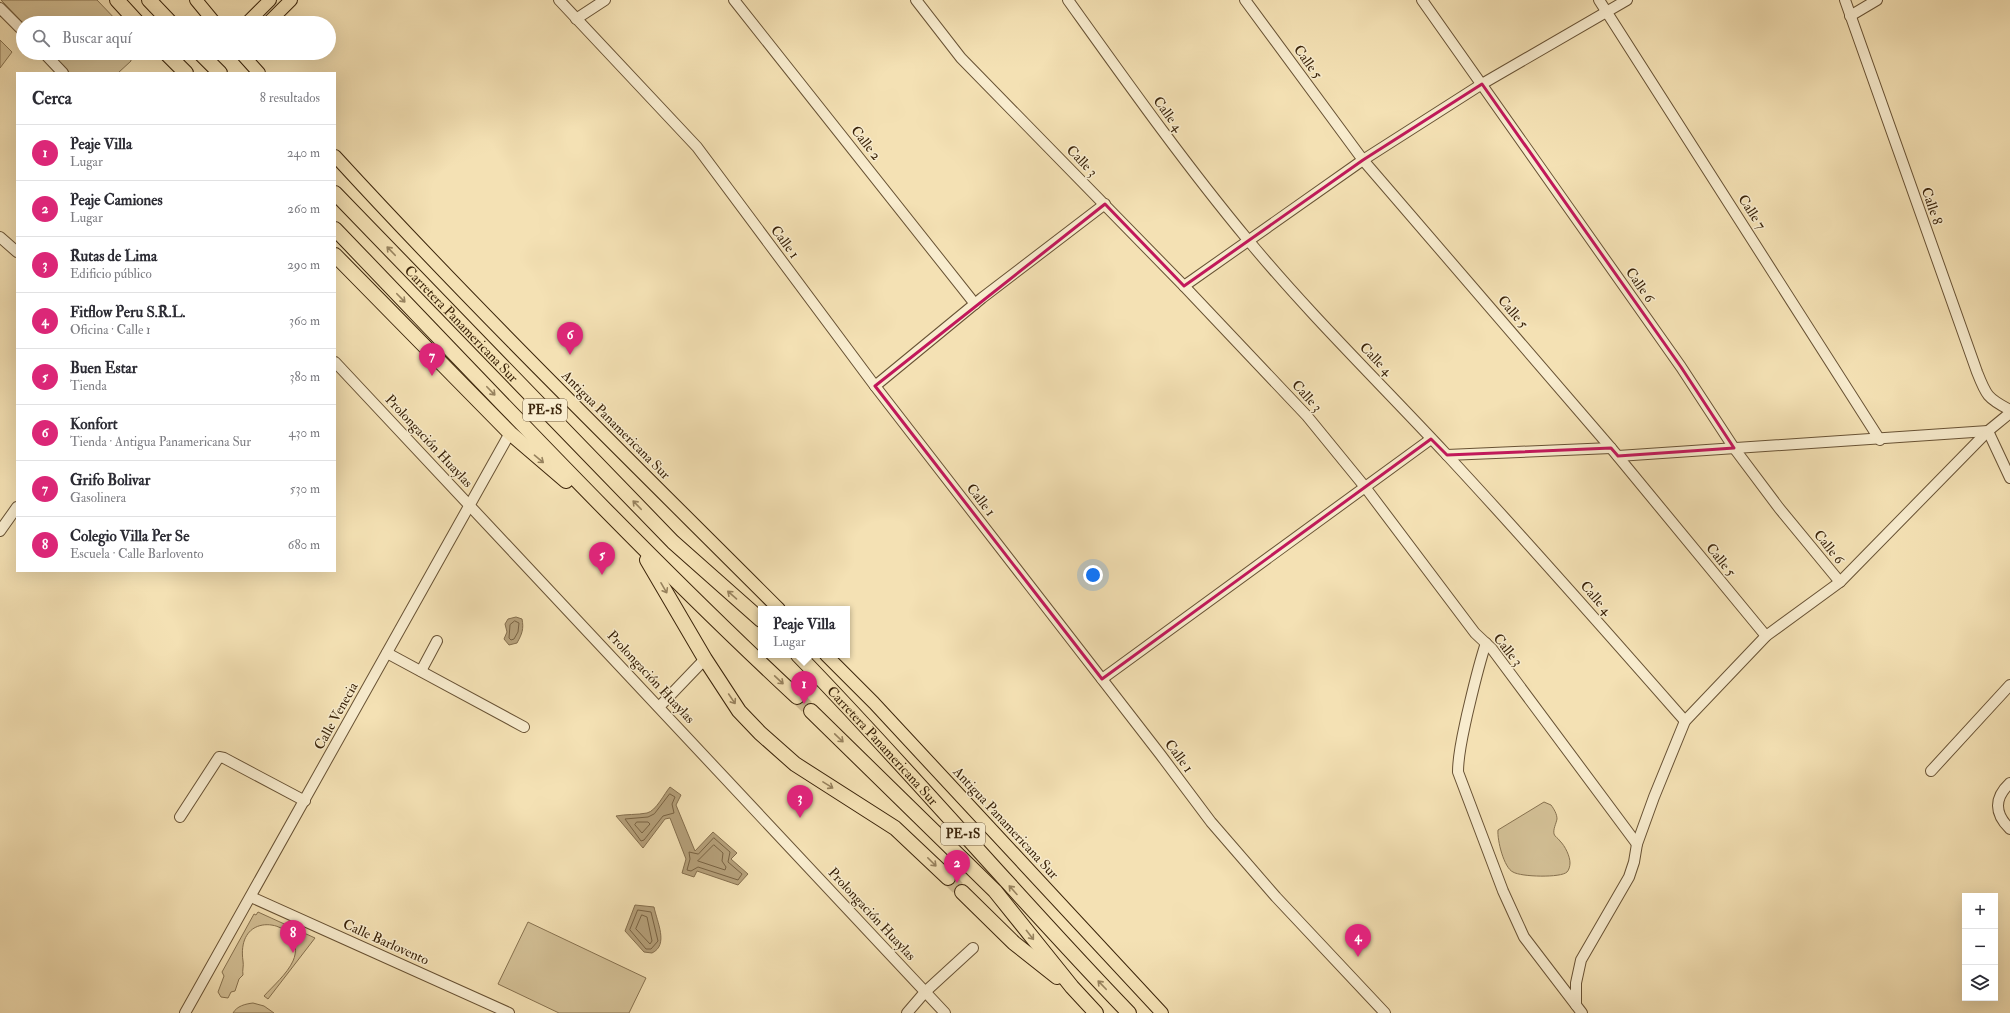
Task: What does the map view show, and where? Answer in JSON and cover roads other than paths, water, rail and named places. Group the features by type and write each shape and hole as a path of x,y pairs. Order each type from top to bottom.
{"highway":[{"path":"117,0 132,16"},
{"path":"151,2 164,16"},
{"path":"173,60 185,72"},
{"path":"207,60 219,72"},
{"name":"Carretera Panamericana Sur","path":"336,193 673,542 758,617"},
{"name":"Carretera Panamericana Sur","path":"336,230 622,528 730,634 797,697"},
{"path":"336,256 510,433 622,528"},
{"name":"Carretera Panamericana Sur","path":"637,542 705,659 740,711 760,734 795,764 896,828 948,878"},
{"name":"Carretera Panamericana Sur","path":"801,658 879,740 1022,899 1129,1013"},
{"name":"Carretera Panamericana Sur","path":"811,711 995,891 1072,988 1096,1013"},
{"name":"Carretera Panamericana Sur","path":"962,892 1028,955 1072,988"}],"main road":[{"path":"196,0 209,16"},
{"path":"254,16 270,0"},
{"path":"275,16 291,0"},
{"path":"248,60 259,72"},
{"name":"Antigua Panamericana Sur","path":"336,157 545,377 777,606"},
{"name":"Antigua Panamericana Sur","path":"829,658 879,709 1162,1013"}],"street":[{"name":"Calle 1","path":"559,0 697,147 875,386 1216,828 1276,897 1385,1013"},
{"path":"576,18 605,0"},
{"name":"Calle 2","path":"734,0 975,304"},
{"name":"Calle 3","path":"916,0 961,58 1105,204 1307,416 1365,487 1475,633 1486,643 1637,844"},
{"name":"Calle 4","path":"1068,0 1164,133 1248,241 1330,333 1432,439 1570,589 1685,721"},
{"name":"Calle 5","path":"1245,0 1363,160 1612,448 1766,636"},
{"name":"Calle 6","path":"1422,0 1681,367 1734,448 1779,508 1840,582"},
{"name":"Calle 7","path":"1599,0 1880,440"},
{"path":"1184,286 1363,160 1482,84 1627,0"},
{"name":"Calle 8","path":"1844,0 1977,372 1984,388 1992,400 2010,411"},
{"path":"1850,16 1877,0"},
{"path":"0,8 16,24"},
{"path":"51,60 62,72"},
{"path":"875,386 975,304 1105,204"},
{"path":"0,237 16,251"},
{"name":"Prolongación Huaylas","path":"336,363 945,1013"},
{"path":"1579,1009 1576,983 1581,960 1629,877 1634,862 1637,844 1654,797 1685,721 1766,636 1840,582 1988,431 2010,411"},
{"path":"1618,456 1880,440 1988,431"},
{"path":"1988,431 2010,478"},
{"name":"Calle Venecia","path":"185,1013 510,433"},
{"path":"1102,679 1432,439"},
{"path":"1447,455 1612,448"},
{"path":"0,531 16,509"},
{"path":"421,672 437,641"},
{"path":"1486,643 1478,665 1464,728 1458,759 1458,772 1503,891 1524,937 1579,1009"},
{"path":"387,653 524,727"},
{"path":"659,707 705,659"},
{"path":"1931,771 2010,685"},
{"path":"180,817 218,757 224,758 304,801"},
{"path":"2010,782 2001,791 1997,806 2002,821 2010,829"},
{"name":"Calle Barlovento","path":"251,897 509,1013"},
{"path":"907,1013 925,992 973,948"}],"water":[{"path":"516,617 522,619 522,631 517,643 509,645 504,639 507,632 505,624 508,619"},
{"path":"670,787 681,795 676,805 695,851 713,832 737,853 731,859 748,874 738,885 697,871 694,877 682,873 686,859 670,818 665,819 643,848 616,816 650,812 657,806"},
{"path":"635,905 654,907 661,939 660,945 652,953 644,952 625,931"}],"tunnel":[{"path":"797,697 811,711"},
{"path":"948,878 962,892"}],"place":[{"name":"Konfort","path":"570,355"},
{"name":"Grifo Bolivar","path":"432,376"},
{"name":"Buen Estar","path":"602,575"},
{"name":"Peaje Villa","path":"804,704"},
{"name":"Rutas de Lima","path":"800,818"},
{"name":"Peaje Camiones","path":"957,883"},
{"name":"Colegio Villa Per Se","path":"293,953"},
{"name":"Fitflow Peru S.R.L.","path":"1358,957"}]}
